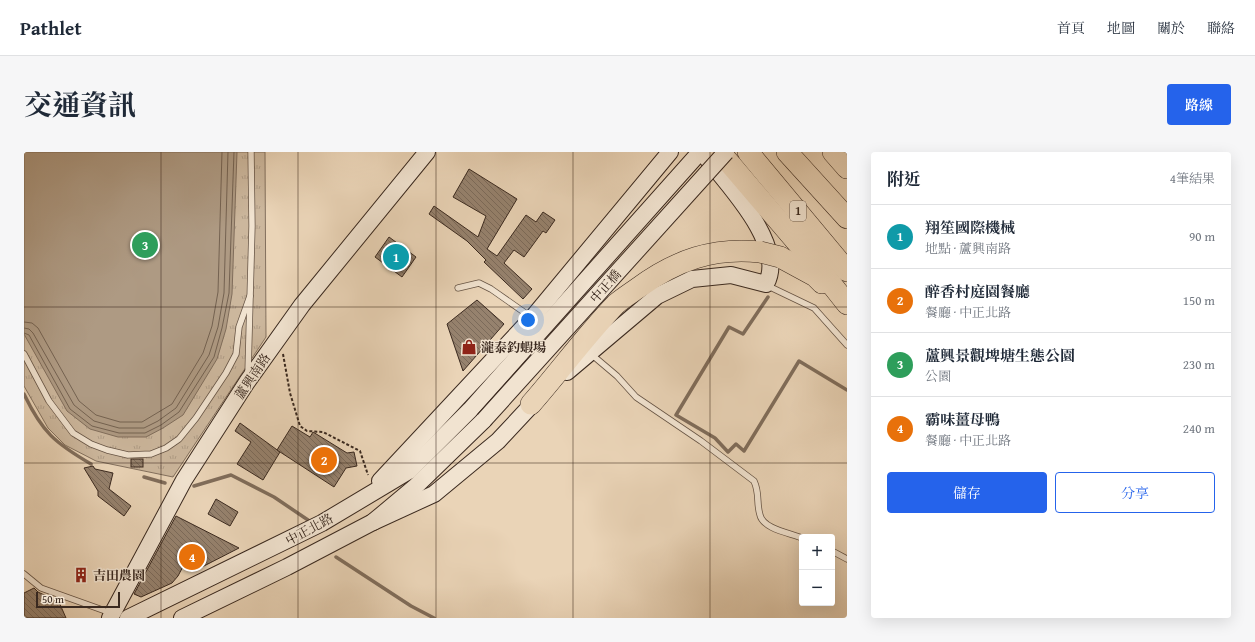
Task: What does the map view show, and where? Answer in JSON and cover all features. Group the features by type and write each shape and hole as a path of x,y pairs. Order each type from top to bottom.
{"highway":[{"path":"720,152 788,230 847,305"},
{"name":"1","path":"748,152 847,271"},
{"name":"1","path":"787,152 847,218"},
{"path":"833,152 847,168"},
{"path":"531,404 617,303 655,275 681,263 711,253 742,250 760,252 780,257 815,276 847,305"}],"street":[{"name":"蘆興南路","path":"117,616 184,480 247,382 302,305 426,152"},
{"path":"362,499 400,462 532,318 670,152"},
{"path":"373,522 434,494 498,441 531,404 657,296 692,279 731,275 766,284 771,275 772,264 766,242 755,220 701,152"},
{"name":"中正橋","path":"470,410 701,152"},
{"name":"中正橋","path":"484,420 726,152"},
{"name":"中正北路","path":"117,616 322,523 409,471 470,410"},
{"name":"中正北路","path":"182,618 287,567 373,522 416,487 484,420"}],"lane":[{"path":"247,382 250,296 251,152"},
{"path":"458,288 479,284 491,289 532,318"},
{"path":"766,284 814,308 847,344"},
{"path":"24,354 49,401 73,433 91,444 107,450 128,455 151,454 166,448 180,439 226,373 236,354 239,327 250,296"},
{"path":"589,353 617,376 636,397 701,441 754,481 758,490 760,515 764,524 799,537"},
{"path":"835,553 847,559"},
{"path":"24,574 41,588 117,616"}],"path":[{"path":"282,347 290,393 300,426 307,431 323,432 360,451 368,478"}],"green space":[{"path":"24,152 265,152 266,337 173,477 96,461 65,445 48,428 24,386"}],"water":[{"path":"24,152 237,152 232,294 226,329 217,359 183,415 146,437 118,437 90,429 67,411 24,334"}],"building":[{"path":"469,169 517,199 487,249 497,256 526,215 536,222 543,212 555,220 546,233 543,231 524,257 514,250 504,263 532,289 523,299 484,262 486,260 467,241 429,214 434,206 478,237 486,216 453,197"},
{"path":"389,237 416,257 402,277 375,257"},
{"name":"瀧泰釣蝦場","path":"477,300 504,324 463,371 447,324"},
{"path":"240,423 280,452 263,480 237,464 251,442 235,431"},
{"path":"292,426 310,437 313,432 347,453 354,452 357,466 346,468 334,487 277,450"},
{"path":"131,459 143,459 143,467 131,467"},
{"path":"93,466 95,469 113,473 109,489 131,506 124,516 98,496 98,491 84,468"},
{"path":"216,499 238,512 230,526 208,514"},
{"path":"176,516 239,548 202,567 187,559 178,576 172,583 141,597 134,594"},
{"path":"34,588 38,592 59,602 66,618 24,618 24,593"}],"waterway":[{"path":"768,297 743,334 729,327 676,415 715,438 728,452 736,444 744,451 799,361 847,390"},
{"path":"24,394 37,418 51,435 68,450 91,464"},
{"path":"194,486 231,475 274,497 308,520"},
{"path":"144,477 165,483"},
{"path":"336,557 411,606 434,618"}],"place":[{"name":"蘆興景觀埤塘生態公園","path":"145,245"},
{"name":"翔笙國際機械","path":"396,257"},
{"name":"瀧泰釣蝦場","path":"469,347"},
{"name":"醉香村庭園餐廳","path":"324,460"},
{"name":"霸味薑母鴨","path":"192,557"},
{"name":"吉田農園","path":"81,575"}]}
